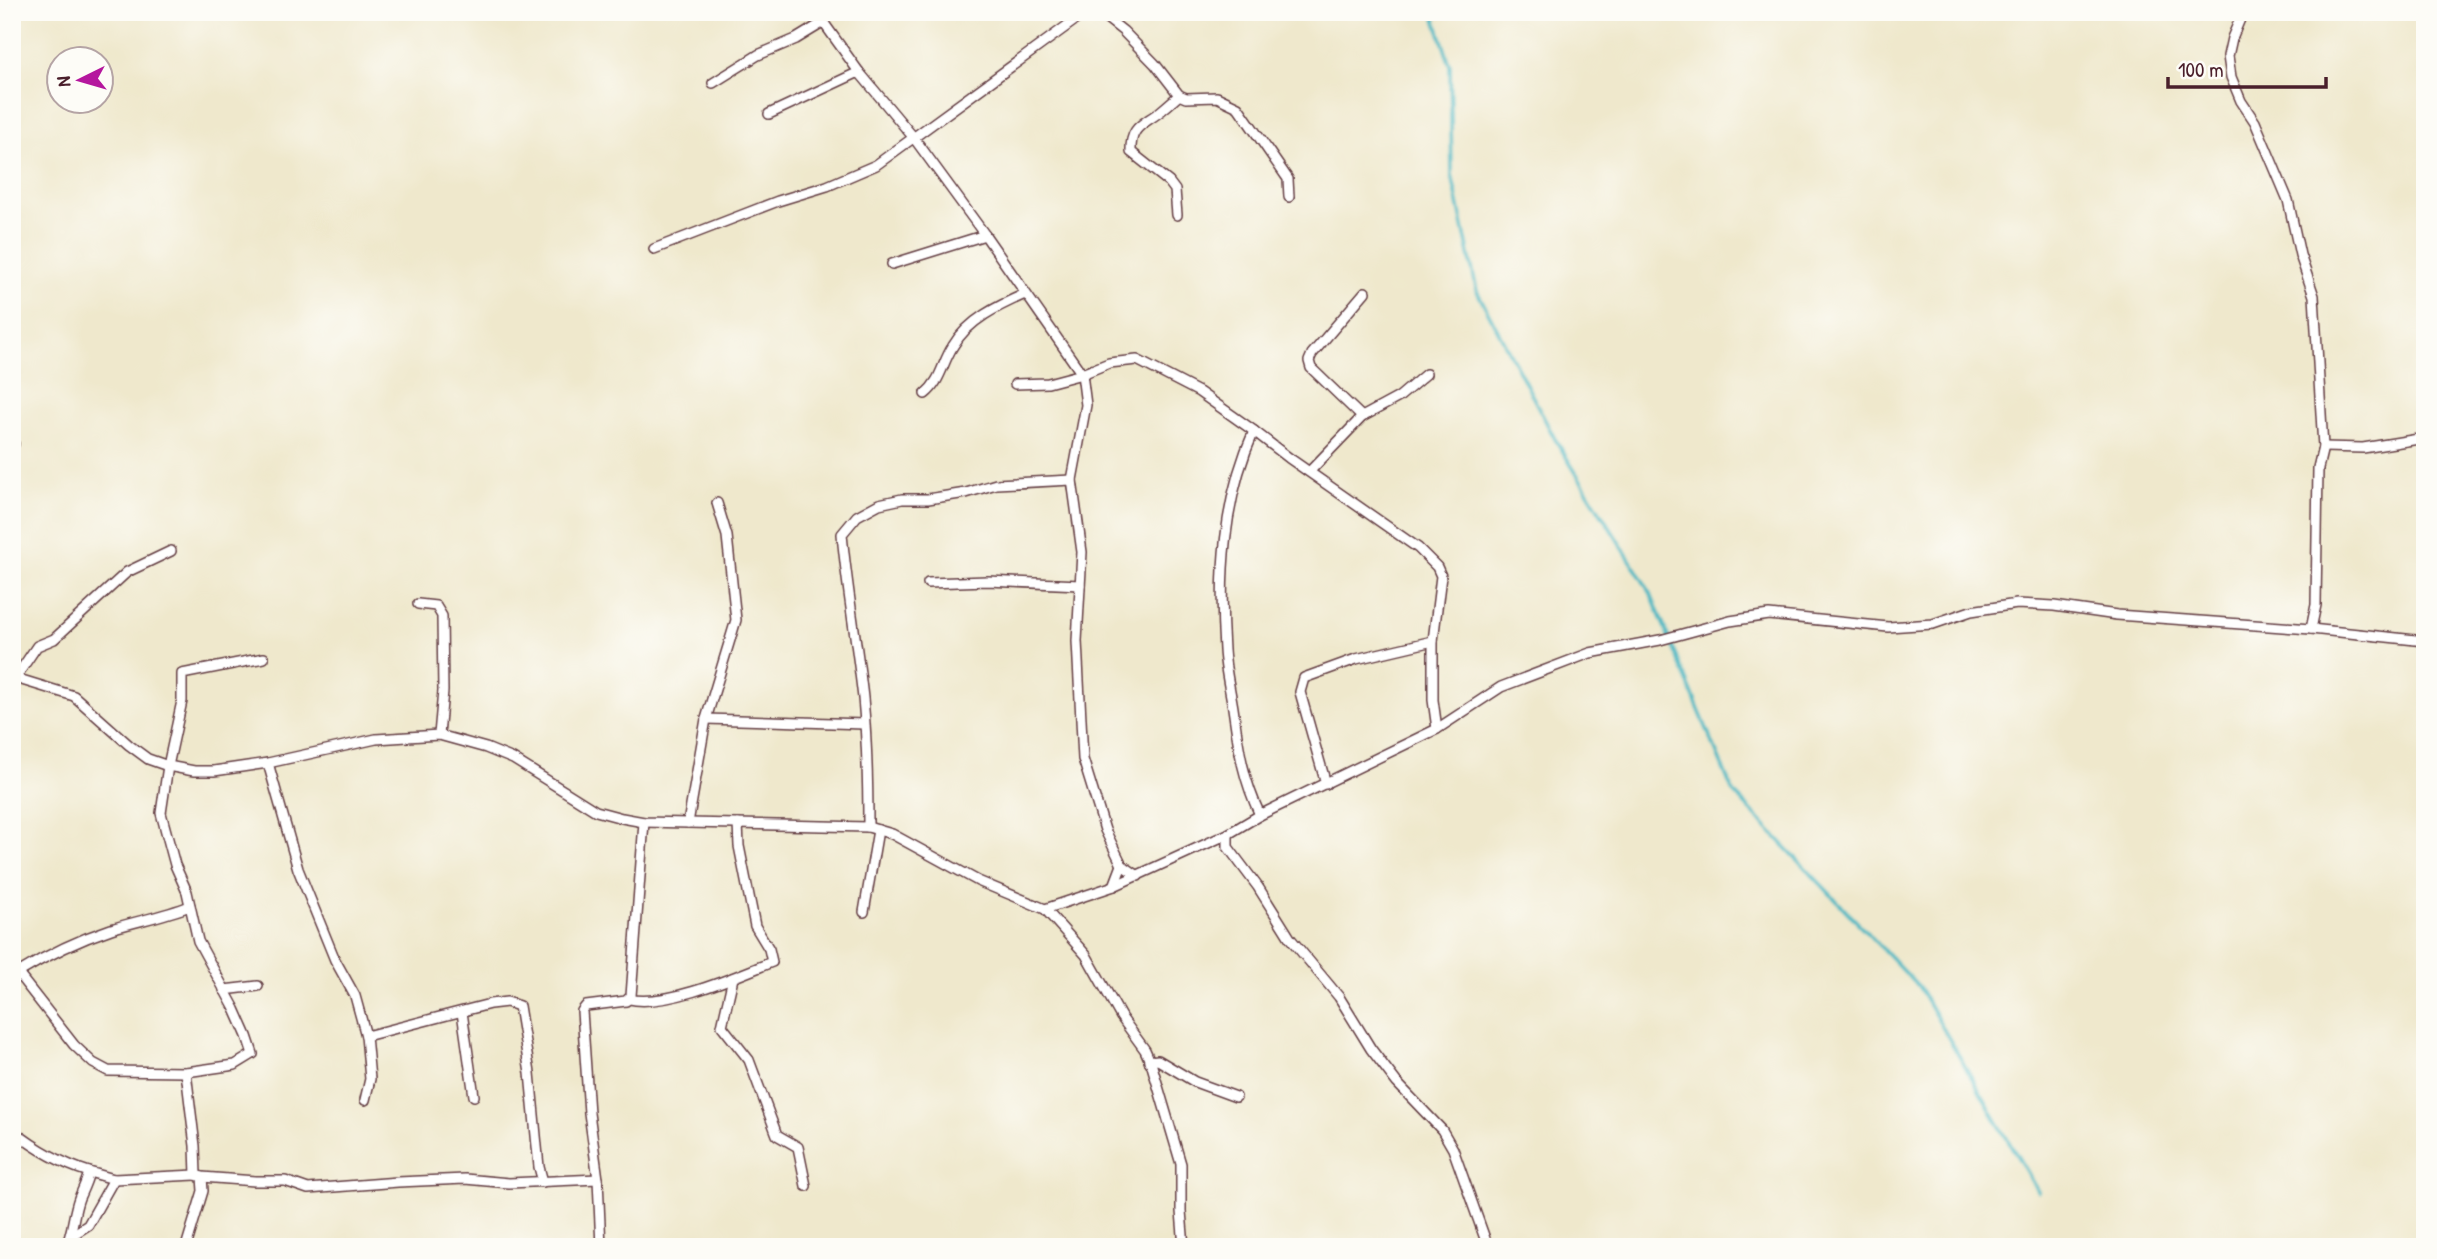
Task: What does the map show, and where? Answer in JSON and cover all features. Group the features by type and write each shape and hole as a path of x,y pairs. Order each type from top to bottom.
{"street":[{"path":"816,12 859,72 914,138 985,234 1082,374 1086,405 1072,480 1082,552 1077,641 1083,759 1105,830 1122,865 1138,876"},
{"path":"654,249 876,165 1086,12"},
{"path":"1099,12 1132,40 1179,95 1186,98 1217,97 1238,107 1288,179 1289,197"},
{"path":"2243,12 2228,56 2231,77 2241,101 2255,122 2287,200 2300,255 2314,296 2323,447 2318,468 2316,605 2311,629"},
{"path":"713,83 758,55 796,39 824,22"},
{"path":"769,114 859,72"},
{"path":"1177,215 1175,190 1131,152 1131,140 1140,124 1179,95"},
{"path":"892,264 985,234"},
{"path":"1362,417 1311,368 1309,361 1365,292"},
{"path":"925,394 940,376 953,344 968,328 985,314 1025,294"},
{"path":"1015,384 1048,383 1109,363 1137,360 1199,391 1418,548 1437,566 1441,576 1433,641 1433,700 1437,729"},
{"path":"1310,471 1362,417 1399,397 1426,374"},
{"path":"1254,431 1233,488 1226,534 1223,589 1224,652 1240,763 1260,816"},
{"path":"2323,447 2363,448 2425,438"},
{"path":"868,827 869,776 842,534 857,516 891,502 966,493 996,484 1072,480"},
{"path":"688,823 706,719 736,621 727,536 717,503"},
{"path":"172,551 127,572 54,639 37,646 14,677 74,696 128,745 148,759 194,771 268,764 376,739 439,735 486,748 513,759 596,811 644,822 868,827 892,834 978,881 1045,909 1086,955 1121,1017 1145,1050 1149,1061 1181,1164 1184,1247"},
{"path":"928,583 1080,585"},
{"path":"418,604 436,606 442,616 443,691 439,735"},
{"path":"1045,909 1114,886 1228,834 1437,729 1501,687 1590,653 1730,621 1769,615 1888,627 1933,624 1970,611 2017,604 2425,641"},
{"path":"1326,784 1300,692 1304,678 1356,659 1433,641"},
{"path":"190,906 164,916 111,929 15,970 74,1045 93,1063 108,1071 186,1072 235,1065 253,1054 247,1036 198,941 187,892 174,865 161,813 182,701 182,674 235,666 264,658"},
{"path":"706,719 864,724"},
{"path":"268,764 298,869 335,960 355,996 366,1036 370,1079 365,1100"},
{"path":"629,999 644,822"},
{"path":"601,1247 598,1179 589,1113 582,1010 586,1006 629,999 642,1002 685,992 733,978 772,962 769,950 755,926 739,846 738,824"},
{"path":"864,912 878,830"},
{"path":"1228,834 1228,847 1258,887 1290,939 1355,1020 1377,1057 1397,1083 1442,1130 1453,1149 1488,1247"},
{"path":"1206,844 1228,847"},
{"path":"1114,886 1122,865"},
{"path":"733,978 722,1026 749,1060 777,1135 798,1147 806,1186"},
{"path":"224,990 258,986"},
{"path":"366,1036 507,1002 519,1006 543,1182"},
{"path":"462,1012 474,1096"},
{"path":"1149,1061 1158,1060 1195,1082 1236,1097"},
{"path":"186,1072 203,1191 186,1247"},
{"path":"12,1130 36,1149 71,1167 114,1179 199,1176 285,1181 308,1189 466,1179 509,1183 598,1179"},
{"path":"66,1247 89,1172"},
{"path":"71,1236 88,1225 114,1179"}],"waterway":[{"path":"1433,12 1450,65 1452,175 1477,291 1555,439 1650,592 1733,792 1919,987 2038,1192"}]}
